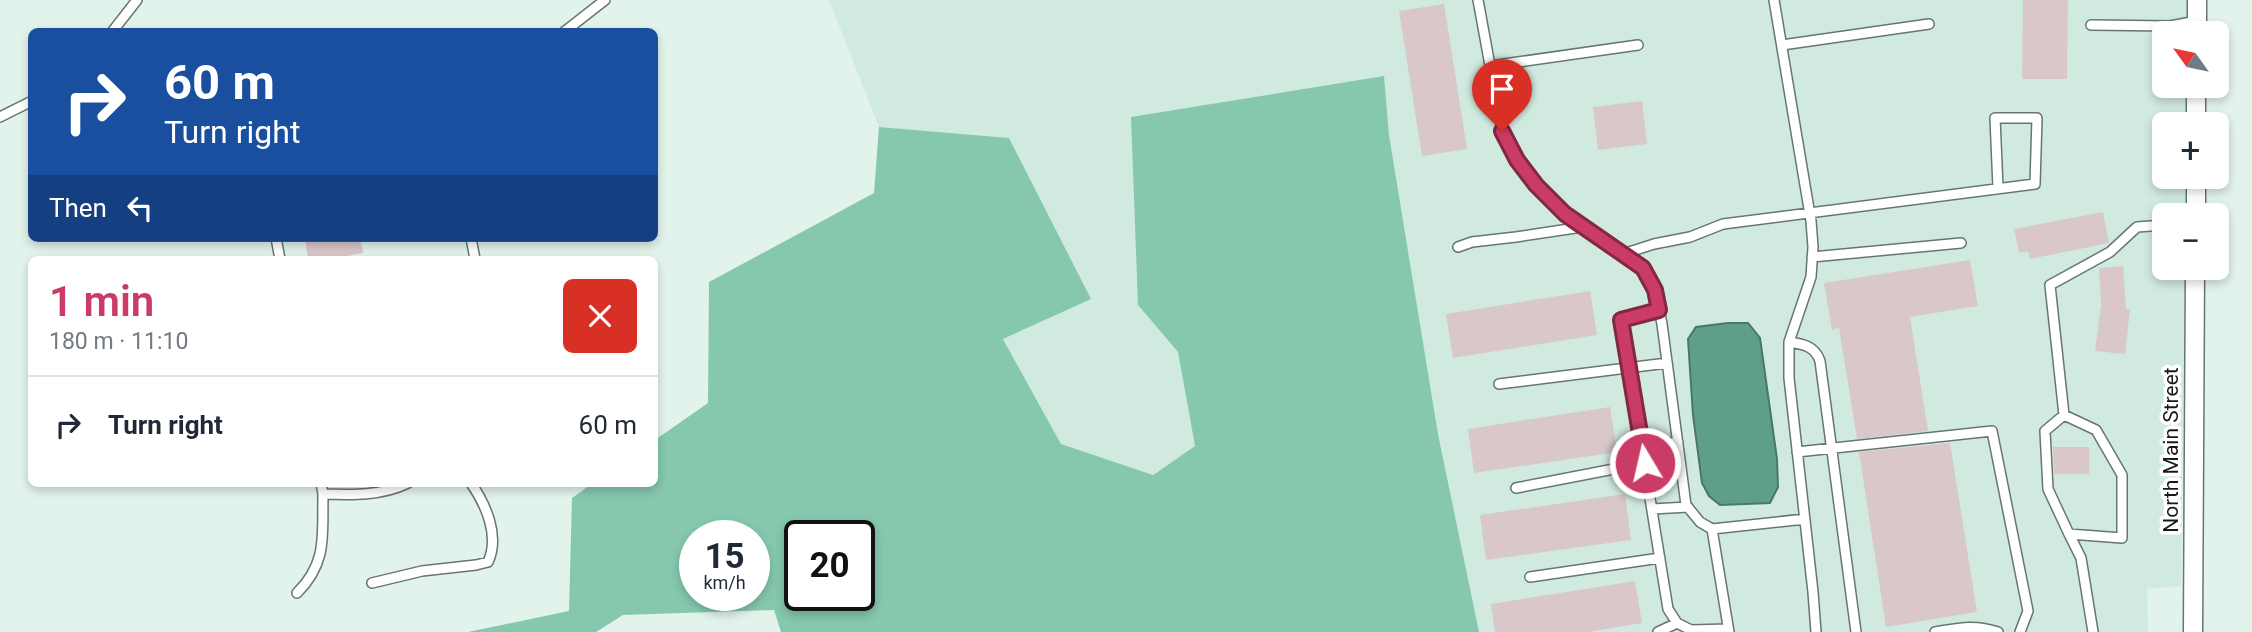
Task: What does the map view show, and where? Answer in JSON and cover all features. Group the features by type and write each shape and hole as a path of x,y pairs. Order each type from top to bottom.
{"street":[{"path":"2197,0 2197,21"},
{"name":"North Main Street","path":"2193,632 2195,280"}],"lane":[{"path":"115,28 136,0"},
{"path":"569,28 605,0"},
{"path":"1478,0 1502,131 1517,160 1536,185 1565,214 1643,268 1655,290 1688,507 1700,522 1712,528 1805,519"},
{"path":"1774,0 1810,211 1811,278 1789,342 1789,378 1816,632"},
{"path":"1782,46 1929,24"},
{"path":"2091,25 2152,26"},
{"path":"1490,66 1638,45"},
{"path":"0,117 28,103"},
{"path":"1623,254 1690,237 1723,224 2035,184 2037,118 1995,118 1998,188"},
{"path":"2064,415 2050,285 2110,252 2137,227 2152,226"},
{"path":"1458,247 1472,242 1582,227"},
{"path":"1812,257 1961,243"},
{"path":"1659,310 1621,320 1668,609 1677,623 1691,630 1729,630 1712,528"},
{"path":"1789,342 1804,344 1817,353 1820,361 1856,632"},
{"path":"1499,384 1667,363"},
{"path":"2064,415 2045,431 2048,489 2081,558 2092,632"},
{"path":"2064,415 2096,430 2122,475 2122,538 2069,534"},
{"path":"1797,453 1992,431 2028,611 2020,632"},
{"path":"1642,446 1678,442"},
{"path":"1516,488 1645,463"},
{"path":"297,593 311,579 321,559 322,487"},
{"path":"323,494 370,494 400,487"},
{"path":"372,583 422,571 488,562 493,550 492,528 474,487"},
{"path":"1653,509 1688,507"},
{"path":"1530,577 1660,558"},
{"path":"1658,632 1677,623"},
{"path":"1935,632 1970,626 1998,632"}],"shaded area":[{"path":"829,0 2188,0 2188,21 2152,21 2152,98 2187,98 2187,112 2152,112 2152,189 2186,189 2186,203 2152,203 2152,280 2185,280 2181,586 2147,589 2148,632 1479,632 1438,434 1389,135 1383,76 1138,305 1178,352 1195,446 1152,475 1061,444 1003,338 1009,138 879,127"},
{"path":"1384,76 1389,135 1438,434 1479,632 781,632 774,610 770,610 770,520 679,520 679,611 744,611 623,615 596,632 468,632 569,611 572,498 587,487 658,487 658,438 708,403 709,282 874,193 879,127 1009,138 1091,299 1003,339 1061,444 1153,475 1195,446 1178,352 1138,305 1131,117"},
{"path":"1748,323 1760,338 1777,459 1778,487 1770,503 1720,505 1709,496 1702,483 1693,415 1688,339 1696,327"}],"building":[{"path":"2023,0 2068,0 2067,79 2022,79"},
{"path":"1444,4 1467,149 1422,156 1399,11"},
{"path":"1642,101 1647,144 1598,150 1593,107"},
{"path":"2103,212 2109,243 2030,259 2028,251 2019,253 2014,229"},
{"path":"306,242 361,242 363,253 348,256 308,256"},
{"path":"1970,260 1978,306 1910,317 1928,431 1857,439 1839,328 1832,330 1824,283"},
{"path":"2123,266 2126,309 2130,309 2125,354 2095,351 2101,305 2099,268"},
{"path":"1590,291 1597,335 1453,358 1446,314"},
{"path":"1610,407 1617,452 1474,473 1468,429"},
{"path":"1950,443 1977,612 1886,627 1859,452"},
{"path":"2053,447 2089,447 2089,474 2054,474"},
{"path":"1625,494 1631,540 1486,560 1480,515"},
{"path":"1635,581 1642,623 1588,632 1495,632 1491,604"}],"route":[{"path":"1502,131 1517,160 1536,185 1565,214 1643,268 1655,290 1659,310 1621,320 1645,463"}]}
